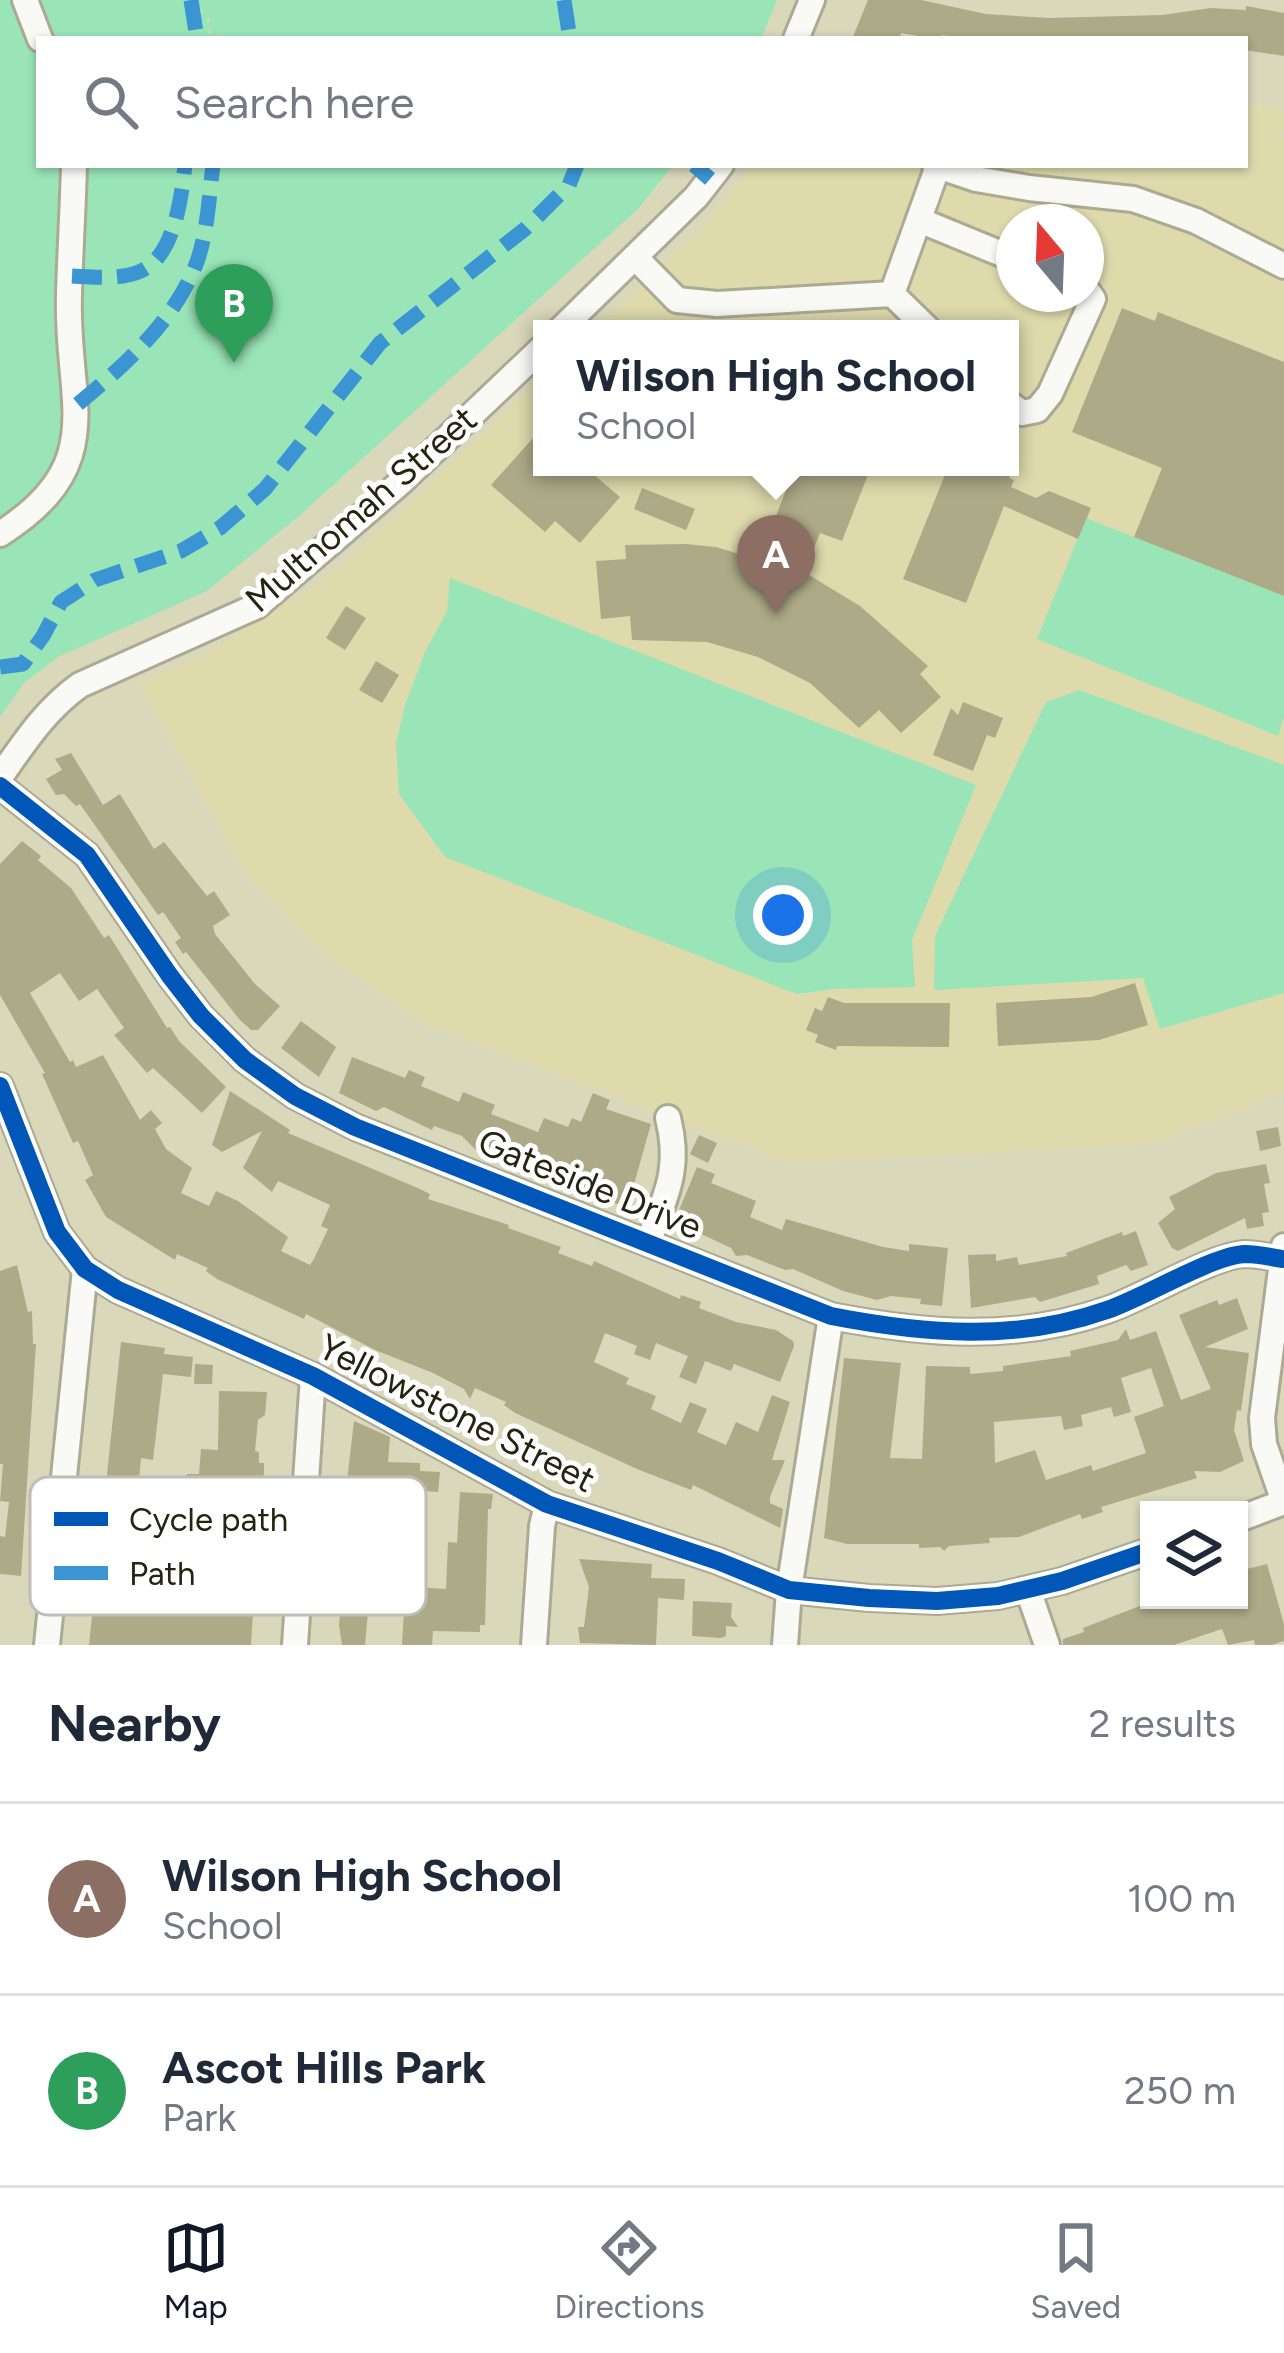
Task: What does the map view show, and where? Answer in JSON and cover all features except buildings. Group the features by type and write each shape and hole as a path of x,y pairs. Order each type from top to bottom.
{"street":[{"path":"25,0 39,36"},
{"path":"797,36 812,0"},
{"path":"0,534 43,500 67,468 74,439 78,404 68,293 74,168"},
{"path":"570,320 720,168"},
{"path":"892,294 936,168"},
{"path":"943,168 1029,188 1133,199 1196,221 1284,266"},
{"path":"919,220 996,252"},
{"path":"635,257 677,300 700,304 892,294 919,320"},
{"path":"1019,411 1037,410 1050,394 1087,312"},
{"name":"Multnomah Street","path":"0,781 57,701 80,685 257,606 400,483 533,357"},
{"name":"Gateside Drive","path":"0,781 18,804 87,855 201,1016 245,1060 296,1096 355,1126 831,1316 942,1333 1024,1330 1104,1312 1243,1254 1282,1259"},
{"name":"Yellowstone Street","path":"0,1086 56,1232 85,1269 118,1289 314,1376 547,1504 789,1590 938,1600 1028,1590 1140,1554"},
{"path":"648,1243 674,1174 676,1148 668,1118"},
{"path":"1248,1516 1284,1502 1264,1444 1262,1418 1284,1246"},
{"path":"64,1477 85,1269"},
{"path":"784,1645 831,1316"},
{"path":"307,1477 314,1376"},
{"path":"534,1645 547,1504"},
{"path":"1028,1590 1047,1645"},
{"path":"47,1645 50,1615"},
{"path":"296,1645 298,1615"}],"path":[{"path":"191,2 208,16 211,36"},
{"path":"1248,130 1284,135"}],"shaded area":[{"path":"1248,107 1284,112 1284,1093 1152,1144 789,1163 425,1024 321,951 248,877 139,683 203,656 335,572 533,386 533,476 1019,476 1019,320 605,320 707,224 751,168 1248,168"}],"green space":[{"path":"0,0 777,0 762,36 36,36 36,168 671,168 638,209 299,516 207,591 58,657 24,683 0,717"},
{"path":"1086,518 1284,596 1284,717 1278,736 1037,639"},
{"path":"450,578 976,785 912,940 915,987 797,994 445,857 399,794 396,744 425,652 447,611"},
{"path":"1079,690 1284,765 1284,993 1160,1029 1143,978 934,990 935,936 1046,702"}],"marked path":[{"path":"191,0 197,36"},
{"path":"564,0 570,36"},
{"path":"72,276 125,276 152,263 169,239 185,168"},
{"path":"78,404 148,339 189,281 204,236 213,168"},
{"path":"0,667 23,664 61,602 95,580 181,551 220,528 265,489 380,343 525,229 569,185 576,168"},
{"path":"697,168 710,179"}],"cycle path":[{"path":"0,786 87,855 201,1016 245,1060 295,1096 355,1127 831,1316 970,1332 1039,1327 1107,1310 1231,1256 1282,1259"},
{"path":"0,1086 57,1232 85,1269 118,1290 313,1376 547,1504 789,1590 869,1598 937,1601 998,1596 1062,1581 1140,1554"}],"place":[{"name":"Ascot Hills Park","path":"234,363"},
{"name":"Wilson High School","path":"776,614"}]}
